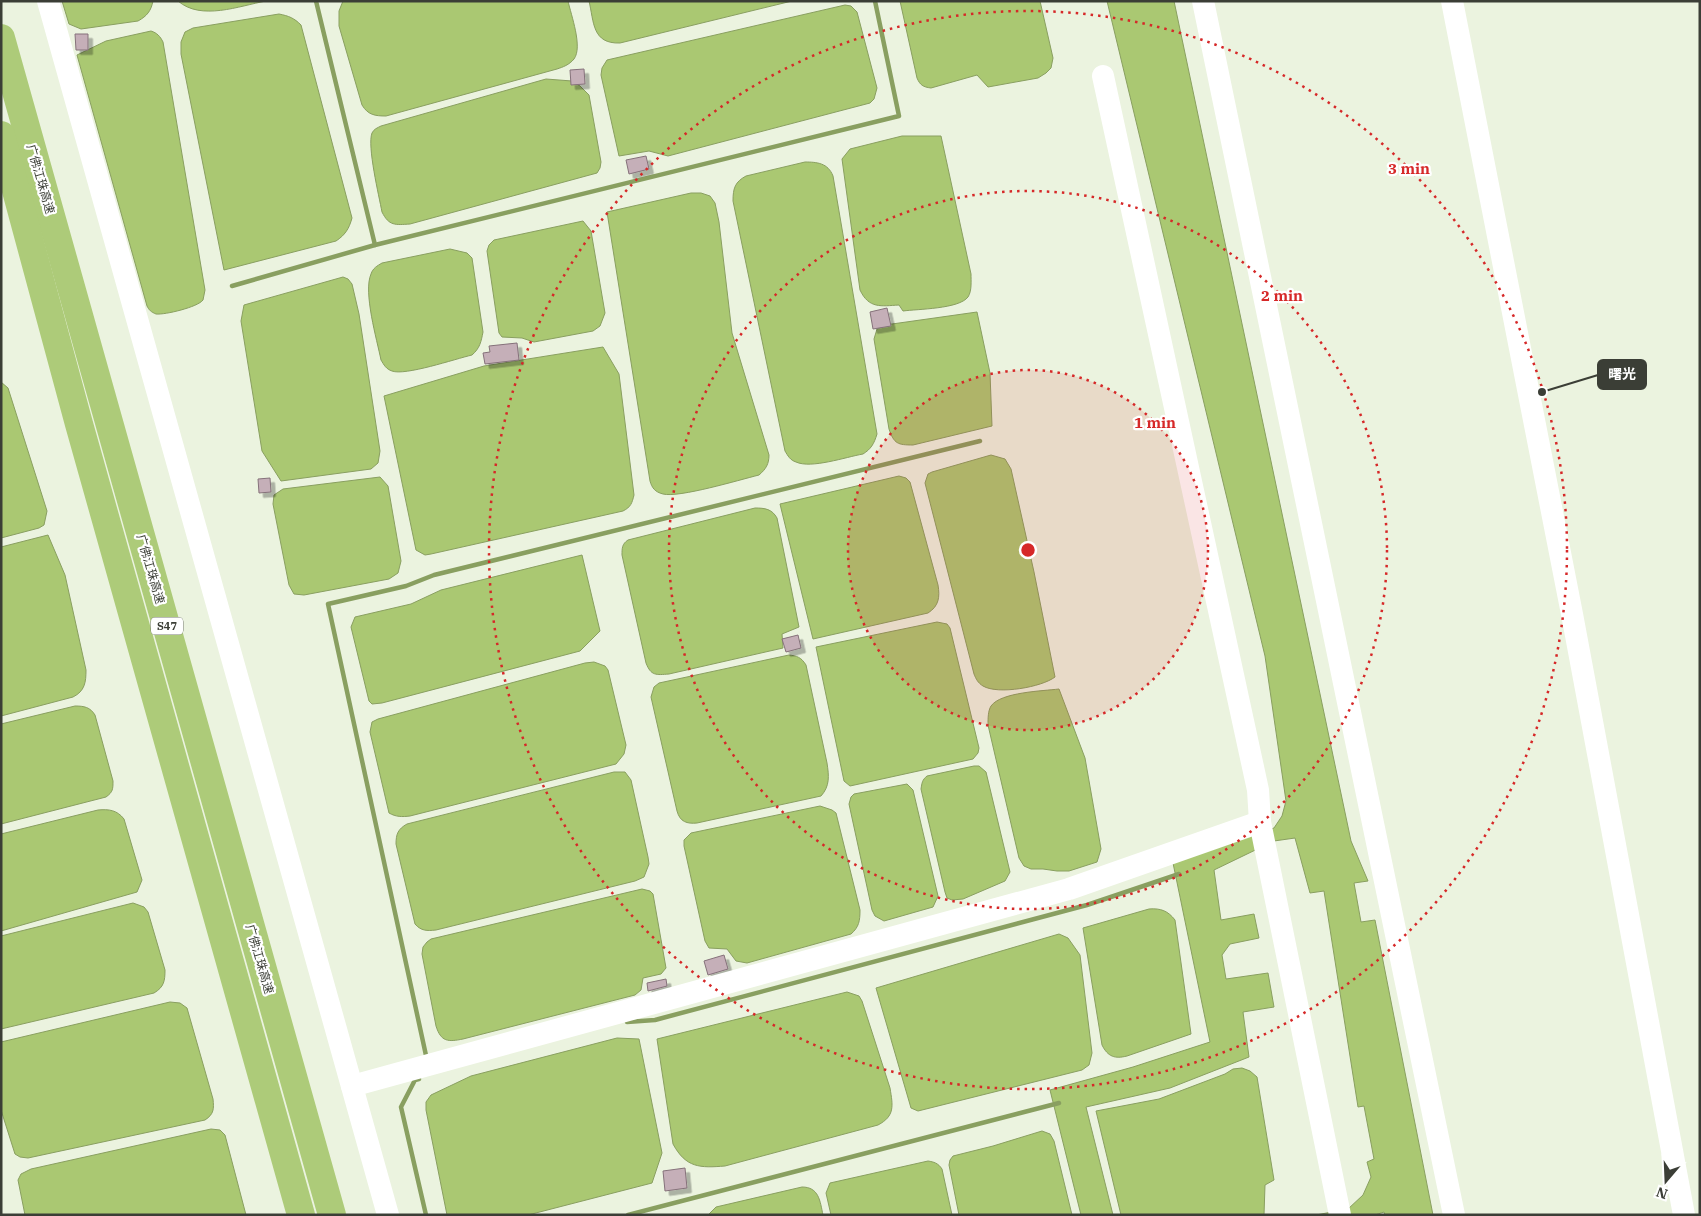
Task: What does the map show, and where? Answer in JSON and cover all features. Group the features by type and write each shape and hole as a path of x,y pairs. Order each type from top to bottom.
{"highway":[{"name":"广佛江珠高速","path":"1,38 332,1215"},
{"name":"S47","path":"1,136 78,424 301,1215"}],"street":[{"path":"48,1 388,1215"},
{"path":"1203,1 1454,1215"},
{"path":"1452,1 1570,605 1684,1215"},
{"path":"1103,76 1258,790 1260,822 1340,1215"},
{"path":"352,1086 1069,889 1260,822"}],"shaded area":[{"path":"62,1 153,1 148,13 138,21 81,29 69,24"},
{"path":"178,1 266,1 209,11 187,7"},
{"path":"343,1 568,1 577,39 576,54 574,59 564,67 386,116 375,115 369,113 362,105 339,26 339,11"},
{"path":"589,1 792,1 620,43 604,40 599,36 594,24"},
{"path":"900,1 1040,1 1053,58 1051,68 1038,78 988,87 977,75 931,88 924,86 917,78"},
{"path":"1107,1 1174,1 1351,841 1368,881 1354,883 1361,922 1375,920 1433,1215 1385,1215 1384,1212 1375,1215 1316,1215 1348,1209 1363,1195 1371,1177 1367,1162 1374,1159 1364,1106 1358,1107 1324,891 1310,893 1295,838 1274,841 1214,870 1221,920 1254,914 1259,938 1230,944 1222,955 1226,979 1268,973 1274,1007 1243,1012 1249,1057 1170,1088 1086,1107 1113,1215 1081,1215 1050,1090 1133,1067 1210,1042 1173,863 1274,828 1282,816 1286,801 1265,656"},
{"path":"845,5 851,6 857,12 877,88 874,99 870,103 668,156 649,151 619,156 601,75 602,68 607,60"},
{"path":"279,14 291,18 301,25 352,218 346,231 336,241 224,270 181,54 181,42 185,32 193,28"},
{"path":"151,31 158,35 163,42 205,290 203,300 200,303 174,312 160,314 149,310 147,306 77,55 106,41"},
{"path":"546,79 572,81 589,95 601,162 597,173 410,224 393,224 387,220 382,212 372,159 371,139 372,133 375,130 381,126"},
{"path":"902,136 941,136 971,274 971,286 968,297 956,304 938,308 903,311 899,305 876,305 867,300 860,290 842,159 850,149"},
{"path":"805,162 818,163 825,166 833,176 877,434 872,446 863,454 829,462 810,464 794,461 789,458 785,451 733,201 735,186 746,176"},
{"path":"691,193 701,193 710,196 715,203 719,222 732,333 769,458 767,466 759,475 671,495 658,492 650,481 607,212"},
{"path":"583,221 591,231 605,313 600,326 593,331 534,342 522,338 502,337 499,333 487,251 489,245 494,240"},
{"path":"450,249 467,253 472,258 483,332 481,342 472,355 408,371 392,371 385,367 381,360 372,316 369,282 372,272 375,267 382,263"},
{"path":"343,277 352,284 359,314 380,451 378,463 371,469 281,481 262,451 241,321 244,305"},
{"path":"977,312 990,373 992,426 913,445 897,443 889,429 874,339 877,329 885,325"},
{"path":"603,347 619,374 634,495 632,503 623,511 431,554 425,555 416,550 384,396 484,366"},
{"path":"1,382 8,388 47,511 44,525 39,528 1,538"},
{"path":"991,455 1005,459 1011,469 1055,677 1049,681 1020,689 990,689 977,681 925,483 928,474 932,472"},
{"path":"899,476 906,478 910,482 938,585 939,597 937,604 928,613 813,639 780,504"},
{"path":"380,477 388,486 401,561 398,573 389,579 304,595 294,594 289,585 273,504 274,495 283,489"},
{"path":"755,508 768,510 777,518 799,627 782,634 783,648 669,674 652,672 646,663 622,555 623,545 628,540"},
{"path":"48,535 65,575 86,670 85,682 80,692 73,697 1,716 1,547"},
{"path":"582,555 600,631 580,651 382,703 372,704 369,701 351,627 355,617 411,604 441,590"},
{"path":"937,622 947,624 950,628 979,748 978,753 973,759 850,786 844,781 816,647"},
{"path":"789,655 799,657 806,665 828,768 828,781 824,792 821,796 697,823 684,822 677,811 651,697 654,687 659,683"},
{"path":"594,662 605,666 608,670 626,745 624,754 616,764 410,816 399,816 389,813 370,732 372,722"},
{"path":"1059,689 1085,758 1101,849 1097,862 1069,871 1031,869 1024,866 1019,858 988,725 989,710 996,701 1023,693"},
{"path":"75,706 91,710 95,715 113,781 111,792 106,797 1,824 1,724"},
{"path":"979,766 986,772 1010,872 1005,881 963,899 952,900 947,898 945,892 921,787 923,780 927,776"},
{"path":"614,772 625,772 631,780 649,864 644,877 635,881 436,930 424,930 415,924 396,844 396,837 401,828 407,824"},
{"path":"907,784 913,790 938,896 933,907 884,921 875,916 872,910 849,804 854,794"},
{"path":"820,806 836,813 860,910 856,929 851,934 747,963 736,961 727,949 709,948 705,941 684,840 691,833"},
{"path":"98,810 112,811 124,819 142,880 137,892 1,931 1,834"},
{"path":"642,889 653,894 666,968 661,974 643,978 641,990 635,995 463,1039 446,1040 440,1035 436,1026 422,954 423,947 431,939"},
{"path":"133,903 144,907 148,912 165,970 164,981 160,988 154,993 1,1029 1,936"},
{"path":"1149,909 1164,911 1175,920 1191,1034 1127,1056 1115,1057 1109,1055 1102,1045 1083,928"},
{"path":"1059,934 1068,938 1080,955 1092,1053 1089,1065 1082,1070 918,1111 911,1108 876,988"},
{"path":"847,992 859,996 862,1001 890,1088 892,1105 890,1114 884,1122 725,1166 708,1167 694,1165 683,1158 673,1144 657,1039"},
{"path":"170,1002 180,1003 187,1008 213,1099 213,1111 208,1118 28,1158 15,1154 1,1110 1,1042"},
{"path":"617,1038 639,1039 662,1153 652,1183 528,1215 447,1215 426,1110 426,1102 431,1095 471,1076"},
{"path":"1242,1068 1250,1071 1257,1077 1274,1180 1265,1185 1264,1215 1121,1215 1096,1111 1159,1099 1225,1074 1233,1069"},
{"path":"211,1129 220,1130 225,1135 246,1215 25,1215 18,1180 21,1174 31,1169"},
{"path":"1042,1131 1050,1134 1054,1141 1072,1215 959,1215 949,1165 953,1156"},
{"path":"928,1161 936,1163 942,1169 952,1215 831,1215 826,1193 830,1183"},
{"path":"802,1187 812,1189 818,1196 823,1215 708,1215 716,1207"}],"building":[{"path":"75,34 88,34 88,50 76,50"},
{"path":"584,69 585,84 571,85 570,70"},
{"path":"646,156 649,169 629,174 626,160"},
{"path":"887,308 891,326 873,329 870,312"},
{"path":"517,343 519,360 485,364 483,353 490,352 489,346"},
{"path":"270,478 271,492 259,493 258,479"},
{"path":"798,635 801,648 786,652 782,639"},
{"path":"724,955 728,969 708,975 704,961"},
{"path":"666,979 667,986 648,991 647,983"},
{"path":"685,1168 687,1188 665,1191 663,1171"}],"waterway":[{"path":"316,1 375,245"},
{"path":"232,286 375,245 899,116 875,1"},
{"path":"427,1060 328,604 406,586 434,575 980,441"},
{"path":"627,1022 655,1020 1087,905 1179,874"},
{"path":"419,1079 415,1080 401,1107 426,1215"},
{"path":"628,1215 1059,1103"}],"place":[{"name":"曙光","path":"1542,392"}]}
